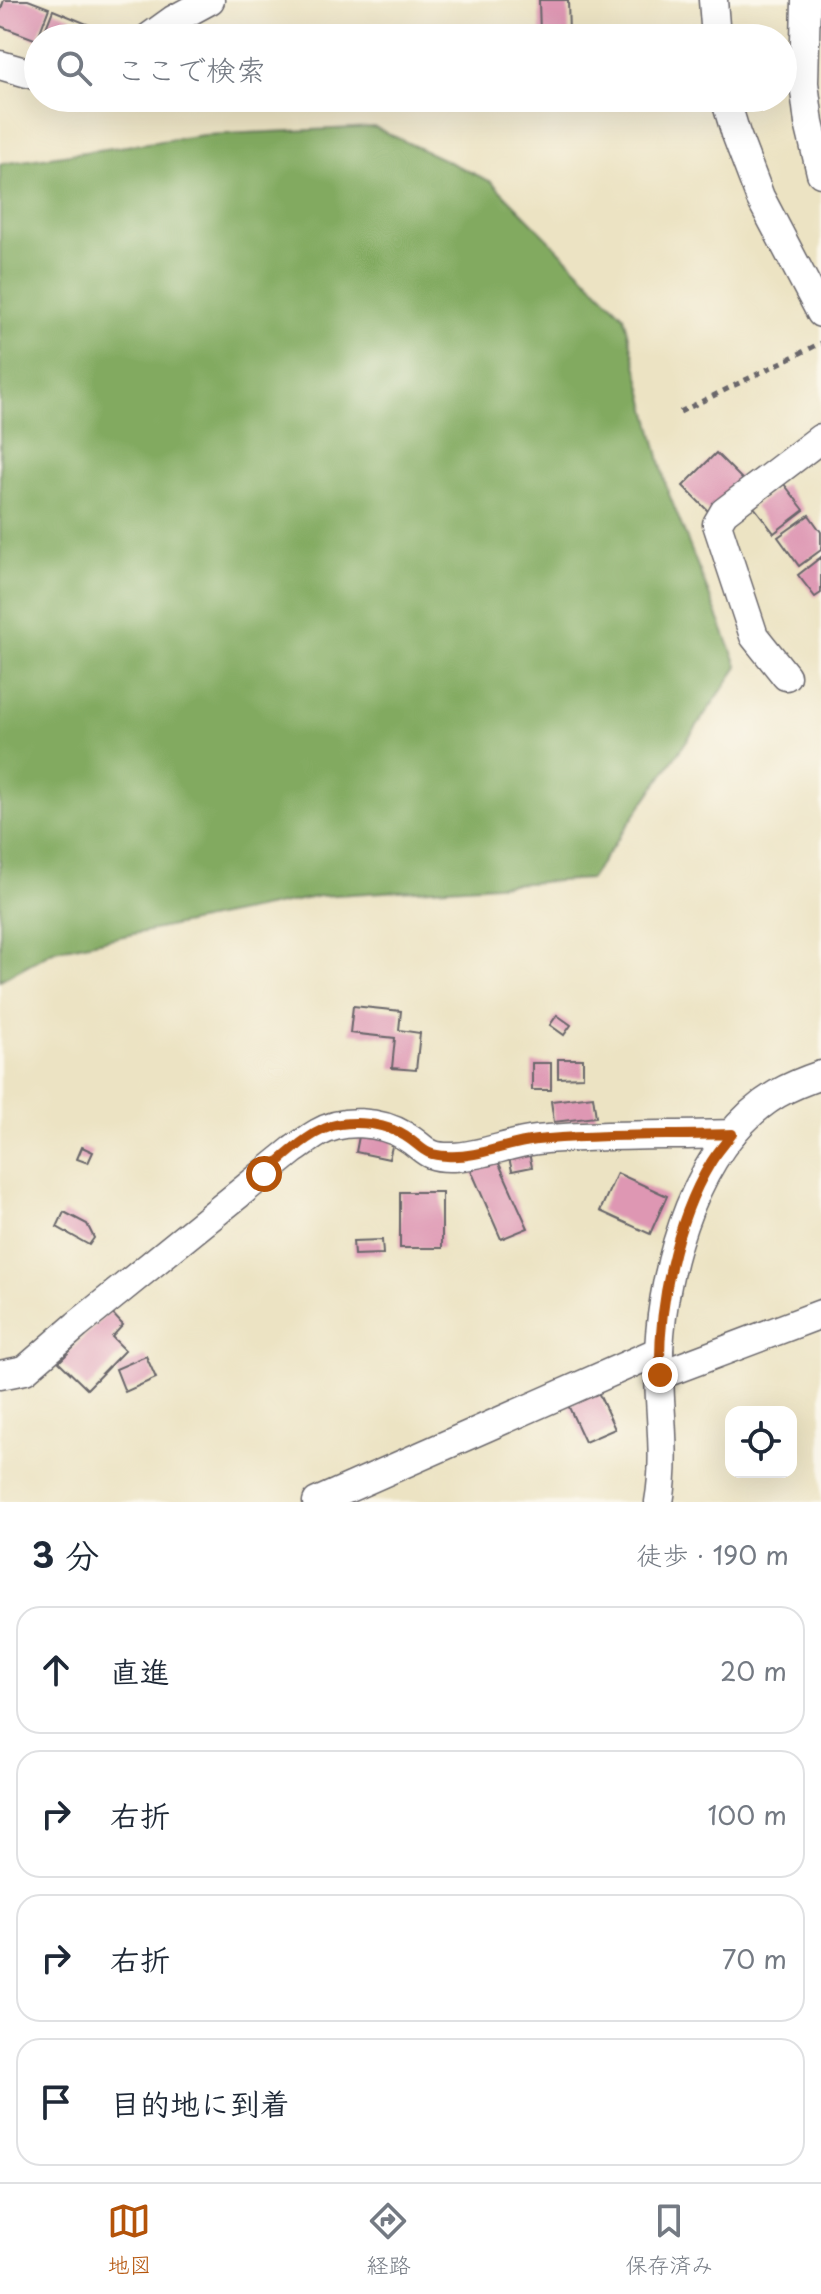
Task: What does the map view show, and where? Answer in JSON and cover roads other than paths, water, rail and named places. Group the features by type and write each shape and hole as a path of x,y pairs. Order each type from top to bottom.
{"street":[{"path":"167,24 210,0"},
{"path":"713,0 715,24"},
{"path":"806,0 814,38 804,83 821,173"},
{"path":"0,65 24,72"},
{"path":"729,112 760,197 821,313"},
{"path":"786,676 754,636 717,524 724,512 821,438"},
{"path":"659,1502 663,1481 659,1363 668,1282 679,1237 710,1164 732,1134 774,1095 821,1075"},
{"path":"0,1375 25,1370 293,1150 319,1132 338,1124 367,1123 385,1127 405,1136 425,1152 451,1157 536,1140 732,1134"},
{"path":"317,1502 659,1363 821,1314"}]}
